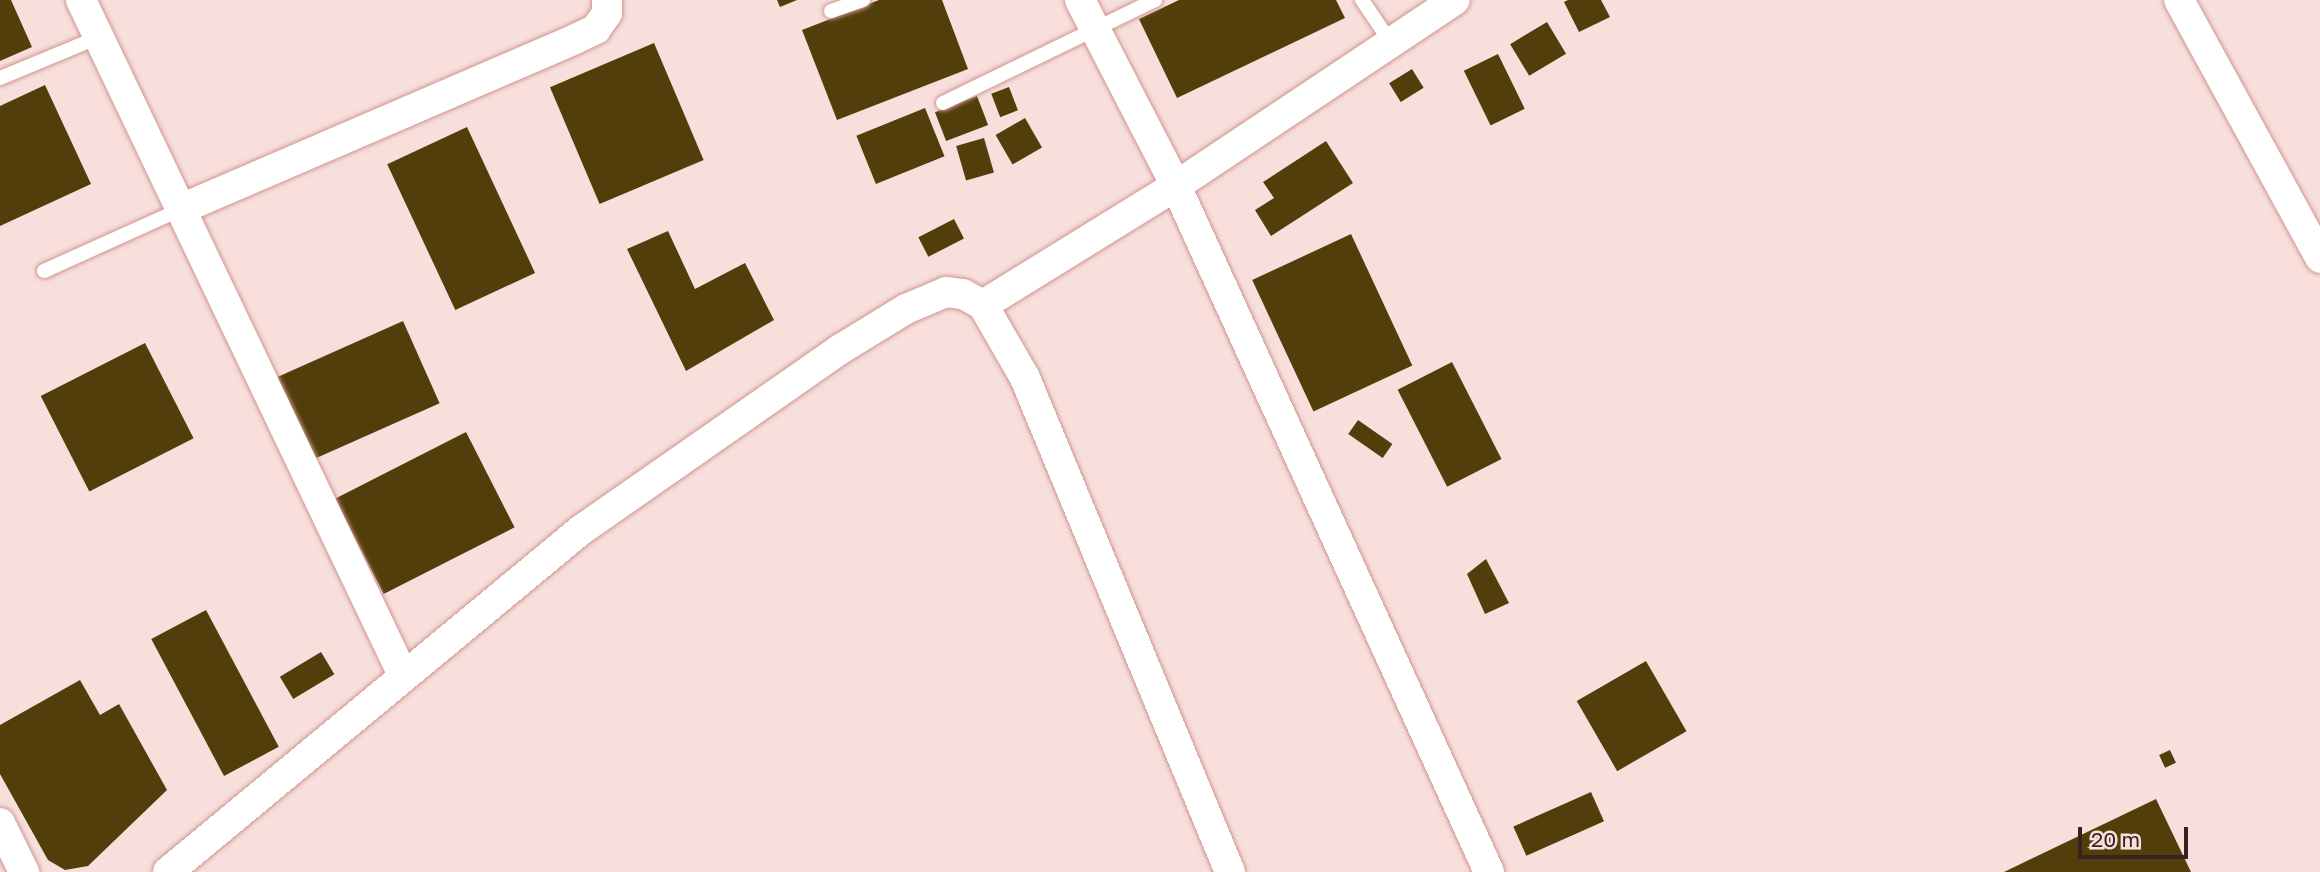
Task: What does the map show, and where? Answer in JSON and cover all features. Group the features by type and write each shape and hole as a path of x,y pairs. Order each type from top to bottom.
{"street":[{"path":"81,0 403,675"},
{"path":"181,209 596,29 607,13 607,0"},
{"path":"1080,0 1176,186 1489,872"},
{"path":"983,305 1176,186 1455,0"},
{"path":"2179,0 2320,258"},
{"path":"168,872 403,675 591,523 839,350 932,295 963,294 983,305 1025,378 1230,872"},
{"path":"0,823 24,872"}],"lane":[{"path":"831,11 863,0"},
{"path":"943,103 1094,27 1155,0"},
{"path":"1362,0 1391,43"},
{"path":"0,78 99,37"},
{"path":"44,271 181,209"}],"building":[{"path":"0,0 11,0 32,47 0,61"},
{"path":"777,0 797,0 780,7"},
{"path":"879,0 942,0 968,69 837,120 802,30"},
{"path":"1179,0 1336,0 1345,18 1177,98 1139,19"},
{"path":"1601,0 1610,17 1579,32 1564,2"},
{"path":"1547,22 1566,54 1529,76 1510,44"},
{"path":"654,43 704,160 600,204 550,87"},
{"path":"1498,54 1525,109 1491,125 1464,71"},
{"path":"1412,69 1424,88 1401,102 1389,83"},
{"path":"45,85 91,184 0,226 0,106"},
{"path":"1009,87 1018,110 1000,117 991,94"},
{"path":"977,96 988,125 946,141 935,112"},
{"path":"925,108 944,156 876,184 856,136"},
{"path":"1025,118 1042,147 1013,164 996,135"},
{"path":"467,127 535,273 455,310 387,164"},
{"path":"984,138 994,173 966,181 956,146"},
{"path":"1326,141 1353,183 1271,236 1255,210 1274,198 1263,182"},
{"path":"954,219 964,239 928,257 918,237"},
{"path":"668,231 695,289 745,263 774,320 686,371 627,249"},
{"path":"1351,234 1412,365 1313,411 1252,280"},
{"path":"403,321 440,403 306,463 270,380"},
{"path":"145,343 194,438 89,491 41,396"},
{"path":"1452,362 1501,459 1447,487 1398,390"},
{"path":"1358,420 1392,444 1383,458 1348,434"},
{"path":"466,432 515,527 384,594 335,499"},
{"path":"1486,559 1509,603 1485,614 1467,574"},
{"path":"206,610 279,747 224,776 151,639"},
{"path":"321,652 334,674 293,699 280,677"},
{"path":"1646,661 1686,731 1617,771 1577,701"},
{"path":"80,680 100,715 119,704 167,790 88,866 65,870 48,860 0,774 0,725"},
{"path":"2170,750 2176,763 2165,768 2159,755"},
{"path":"1591,792 1604,821 1526,856 1513,827"},
{"path":"2156,799 2191,872 2004,872"}]}
